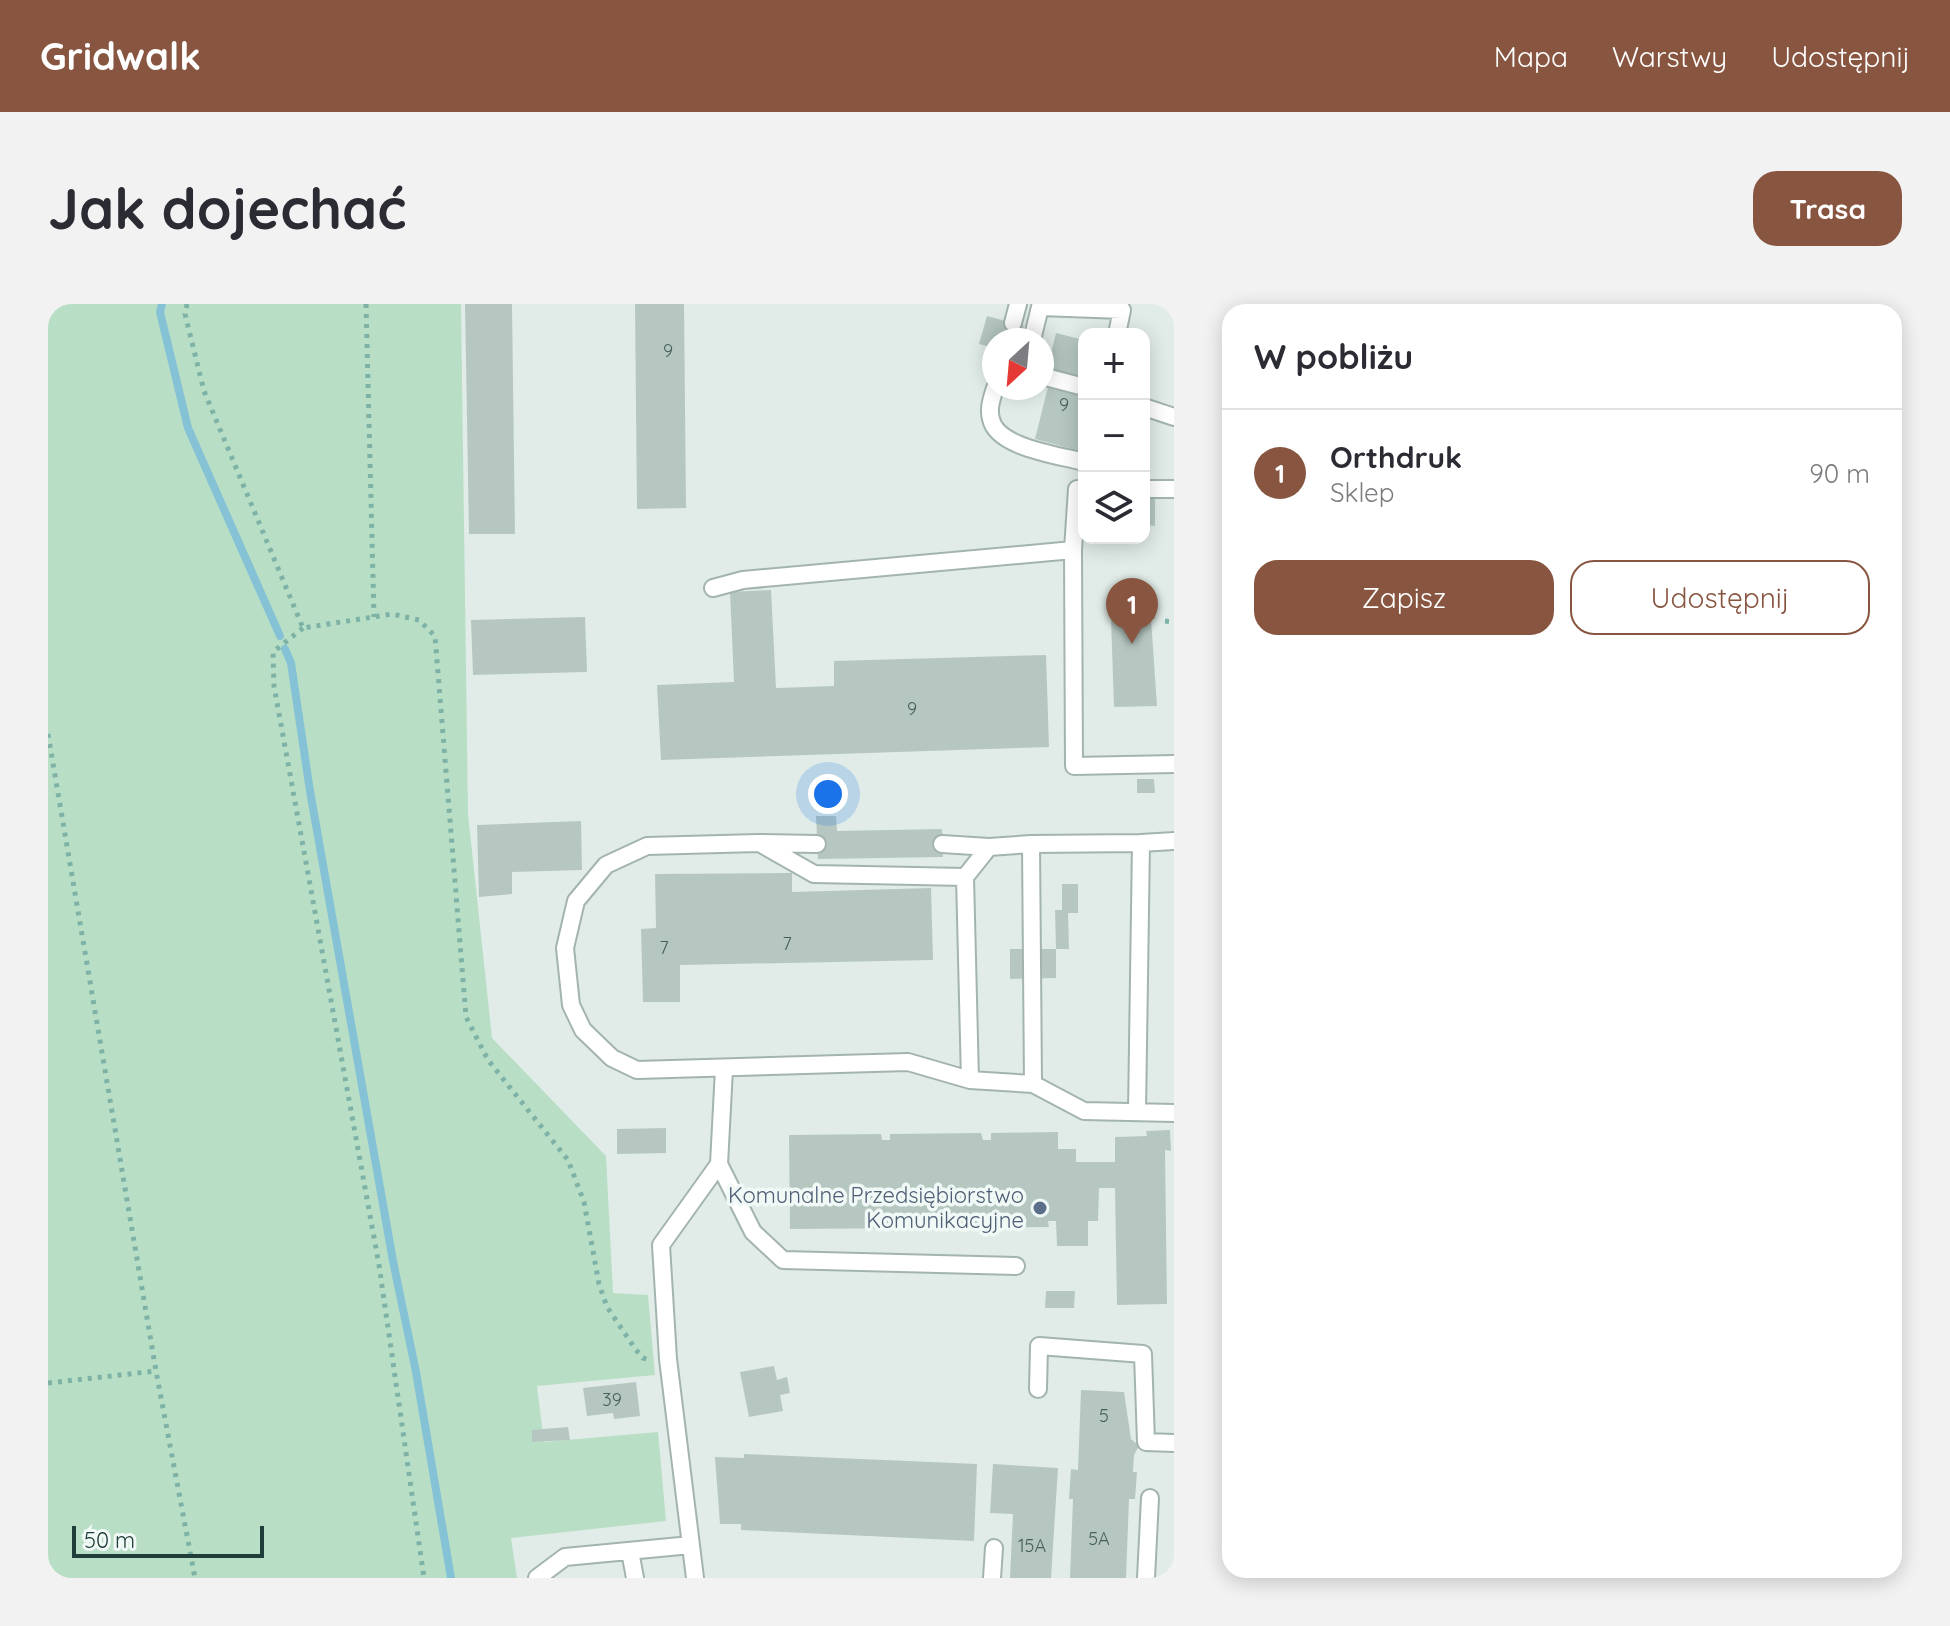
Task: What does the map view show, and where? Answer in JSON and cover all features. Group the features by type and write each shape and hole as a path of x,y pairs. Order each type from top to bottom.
{"lane":[{"path":"1013,323 1018,304"},
{"path":"1033,328 1034,306 1124,307 1119,328"},
{"path":"1054,379 1078,385"},
{"path":"991,400 991,422 999,433 1014,443 1078,460"},
{"path":"1150,409 1174,417"},
{"path":"1078,489 1073,550 1074,766 1174,764"},
{"path":"1150,489 1174,489"},
{"path":"713,588 743,580 1073,550"},
{"path":"942,844 989,847 1174,841"},
{"path":"758,843 814,874 965,877"},
{"path":"1137,1112 1141,843"},
{"path":"817,844 647,846 606,865 576,901 565,948 571,1005 583,1030 612,1058 637,1070 908,1062 970,1080 1033,1084 1084,1111 1174,1113"},
{"path":"1031,844 1033,1084"},
{"path":"970,1080 965,877 989,847"},
{"path":"724,1069 719,1164 753,1232 783,1260 1016,1266"},
{"path":"695,1578 668,1359 661,1245 719,1164"},
{"path":"1038,1389 1039,1346 1143,1354 1146,1442 1174,1443"},
{"path":"1146,1578 1150,1498"},
{"path":"537,1578 565,1557 691,1545"},
{"path":"992,1578 994,1548"},
{"path":"630,1551 635,1578"}],"path":[{"path":"187,304 185,314 204,391 303,628"},
{"path":"366,304 374,617"},
{"path":"424,1578 379,1265 274,686 273,652 303,628 392,614 419,620 435,636 466,1017 488,1060 568,1160 584,1202 599,1284 607,1307 643,1358 668,1359"},
{"path":"1165,621 1174,622"},
{"path":"48,734 156,1371 195,1578"},
{"path":"48,1383 156,1371"}],"green space":[{"path":"48,304 461,304 468,814 492,1038 606,1156 613,1293 648,1295 655,1375 537,1386 544,1442 658,1432 666,1521 511,1538 517,1578 48,1578"}],"building":[{"path":"465,304 512,304 515,534 469,534"},
{"path":"635,304 684,304 686,508 637,509"},
{"path":"987,316 1024,326 1023,328 984,328"},
{"path":"1056,333 1078,338 1078,450 1035,439 1045,400 1054,400"},
{"path":"1150,499 1155,499 1155,526 1150,526"},
{"path":"771,590 776,688 834,686 834,661 1046,655 1049,747 661,760 657,685 734,682 730,592"},
{"path":"1154,590 1155,619 1151,619 1157,706 1114,707 1111,618 1117,618 1116,591"},
{"path":"585,617 587,672 473,675 471,620"},
{"path":"1137,779 1154,779 1155,793 1137,793"},
{"path":"816,816 836,816 837,831 942,829 943,857 818,859"},
{"path":"581,821 582,870 512,872 512,894 479,897 477,825"},
{"path":"792,873 792,892 931,888 933,960 680,965 680,1002 643,1002 641,929 656,928 655,874"},
{"path":"1062,884 1078,884 1078,913 1068,913 1069,949 1056,949 1055,910 1062,910"},
{"path":"1010,949 1056,949 1056,978 1010,979"},
{"path":"666,1128 666,1153 617,1154 617,1129"},
{"path":"1170,1130 1171,1151 1165,1150 1167,1304 1117,1305 1115,1188 1099,1188 1098,1221 1088,1221 1088,1246 1057,1246 1056,1221 1048,1221 1049,1227 790,1229 789,1135 881,1134 882,1140 890,1140 890,1134 981,1133 983,1140 991,1140 991,1133 1058,1132 1058,1149 1076,1149 1076,1162 1115,1162 1115,1137 1147,1136 1146,1131"},
{"path":"1046,1291 1075,1291 1074,1308 1045,1308"},
{"path":"774,1366 777,1380 787,1377 790,1393 780,1395 783,1411 749,1417 740,1372"},
{"path":"636,1382 640,1416 614,1419 613,1413 587,1416 583,1388"},
{"path":"1081,1390 1124,1392 1131,1439 1139,1446 1134,1455 1133,1472 1137,1472 1135,1499 1129,1499 1126,1578 1070,1578 1073,1499 1069,1499 1071,1469 1078,1470"},
{"path":"568,1427 570,1440 532,1442 532,1430"},
{"path":"744,1454 977,1464 974,1541 741,1530 741,1524 720,1524 715,1457 744,1458"},
{"path":"993,1464 1058,1468 1051,1578 1010,1578 1013,1514 990,1513"}],"waterway":[{"path":"162,304 160,312 188,428 280,636"},
{"path":"285,649 291,663 310,791 451,1578"}],"place":[{"name":"Orthdruk","path":"1132,644"},
{"name":"Komunalne Przedsiębiorstwo Komunikacyjne","path":"1040,1208"}]}
